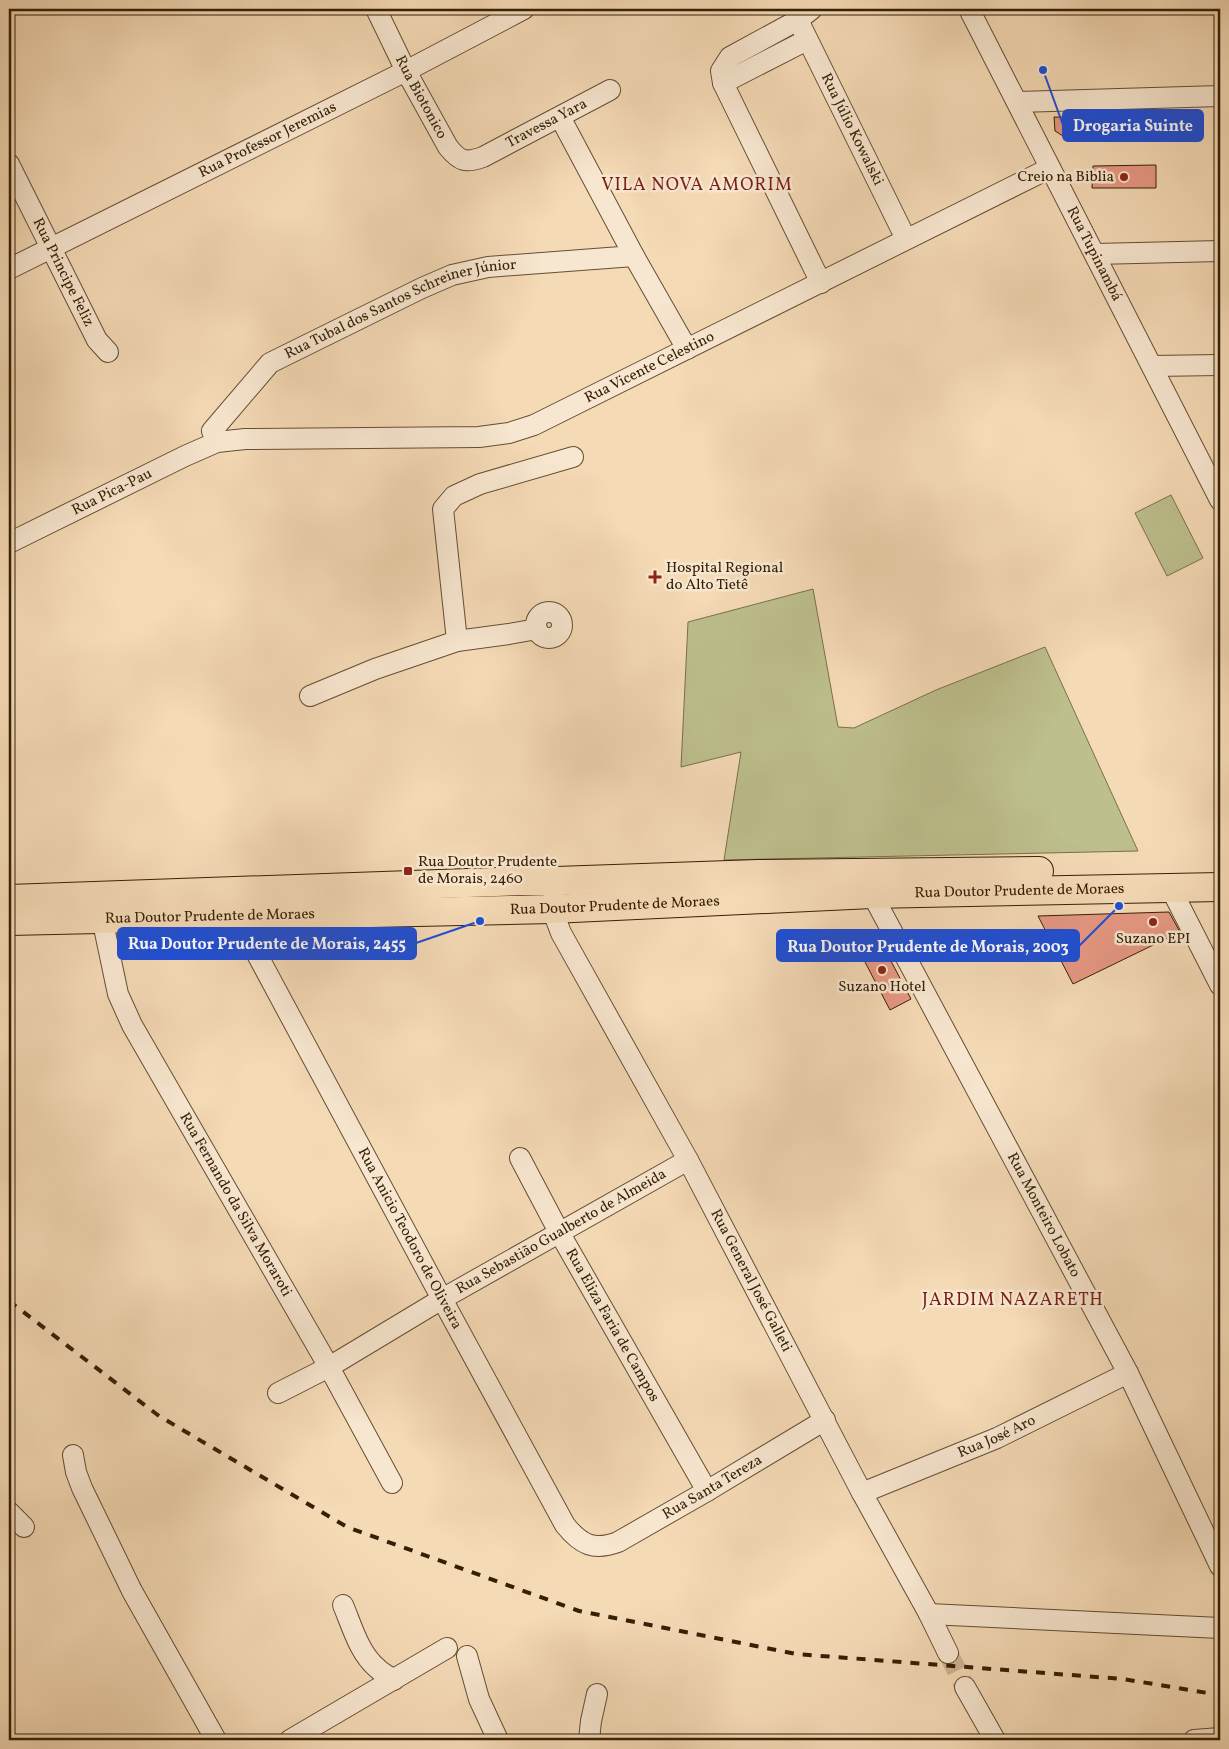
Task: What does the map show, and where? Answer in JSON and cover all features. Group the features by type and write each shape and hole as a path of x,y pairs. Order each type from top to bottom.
{"highway":[{"name":"Rua Doutor Prudente de Moraes","path":"9,899 521,880 556,882 758,874 1220,868"},
{"name":"Rua Doutor Prudente de Moraes","path":"9,921 552,909 872,894 1220,887"}],"street":[{"name":"Rua Biotonico","path":"376,9 406,71 448,147 455,156 462,160 471,161 483,157"},
{"name":"Rua Professor Jeremias","path":"9,269 406,71 524,9"},
{"name":"Rua Tupinambá","path":"969,9 1220,500"},
{"path":"805,14 730,57 721,71 723,83 821,282"},
{"name":"Rua Júlio Kowalski","path":"805,14 807,40 906,240"},
{"path":"723,83 807,40"},
{"name":"Travessa Yara","path":"483,157 610,90"},
{"path":"1018,102 1220,96"},
{"path":"560,117 634,256 687,349"},
{"name":"Rua Principe Feliz","path":"9,164 97,340 108,352"},
{"name":"Rua Vicente Celestino","path":"217,442 245,439 478,437 509,434 534,425 1050,168"},
{"path":"1095,254 1220,251"},
{"name":"Rua Tubal dos Santos Schreiner Júnior","path":"217,442 212,431 270,363 422,288 452,275 488,267 634,256"},
{"path":"1152,366 1220,364"},
{"name":"Rua Pica-Pau","path":"9,543 217,442"},
{"path":"457,641 443,509 454,496 480,484 573,457"},
{"path":"310,696 375,669 457,641 537,629"},
{"path":"552,909 556,882"},
{"path":"1170,887 1220,985"},
{"name":"Rua Monteiro Lobato","path":"872,894 1128,1373 1220,1566"},
{"name":"Rua General José Galleti","path":"552,909 561,933 688,1160 862,1493 948,1652"},
{"name":"Rua Anicio Teodoro de Oliveira","path":"237,917 565,1525 584,1544 596,1547"},
{"name":"Rua Fernando da Silva Moraroti","path":"102,918 118,994 132,1025 329,1367 392,1483"},
{"name":"Rua Eliza Faria de Campos","path":"520,1158 559,1232 707,1491"},
{"name":"Rua Sebastião Gualberto de Almeida","path":"278,1393 329,1367 442,1299 688,1160"},
{"name":"Rua José Aro","path":"862,1493 997,1438 1128,1373"},
{"name":"Rua Santa Tereza","path":"596,1547 618,1542 825,1420"},
{"path":"73,1455 76,1472 82,1488 132,1591 216,1740"},
{"path":"9,1512 24,1527"},
{"path":"343,1605 355,1635 365,1653 376,1668 394,1680"},
{"path":"929,1614 1220,1628"},
{"path":"290,1740 447,1648"},
{"path":"468,1656 479,1699 498,1740"},
{"path":"965,1687 995,1740"},
{"path":"589,1740 597,1694"},
{"path":"1194,1740 1220,1738"}],"green space":[{"path":"1171,495 1203,558 1167,576 1135,513"},
{"path":"813,589 838,727 854,728 936,690 1045,647 1138,851 724,860 741,752 681,767 688,622"}],"building":[{"path":"1054,117 1150,118 1150,133 1063,136 1055,131"},
{"name":"Creio na Biblia","path":"1156,165 1156,188 1092,188 1093,166"},
{"path":"1169,912 1180,932 1073,984 1038,916"},
{"name":"Suzano Hotel","path":"875,931 911,999 890,1010 854,941"}],"tunnel":[{"path":"948,1653 965,1687"}],"railway":[{"path":"9,1301 159,1416 347,1527 579,1611 796,1654 1123,1679 1220,1695"}],"place":[{"name":"Drogaria Suinte","path":"1043,70"},
{"name":"Creio na Biblia","path":"1124,177"},
{"name":"Hospital Regional do Alto Tietê","path":"655,577"},
{"name":"Rua Doutor Prudente de Morais, 2460","path":"408,871"},
{"name":"Rua Doutor Prudente de Morais, 2003","path":"1119,906"},
{"name":"Rua Doutor Prudente de Morais, 2455","path":"480,921"},
{"name":"Suzano EPI","path":"1153,922"},
{"name":"Suzano Hotel","path":"882,970"}],"district":[{"name":"VILA NOVA AMORIM","path":"697,185"},
{"name":"JARDIM NAZARETH","path":"1013,1300"}]}
